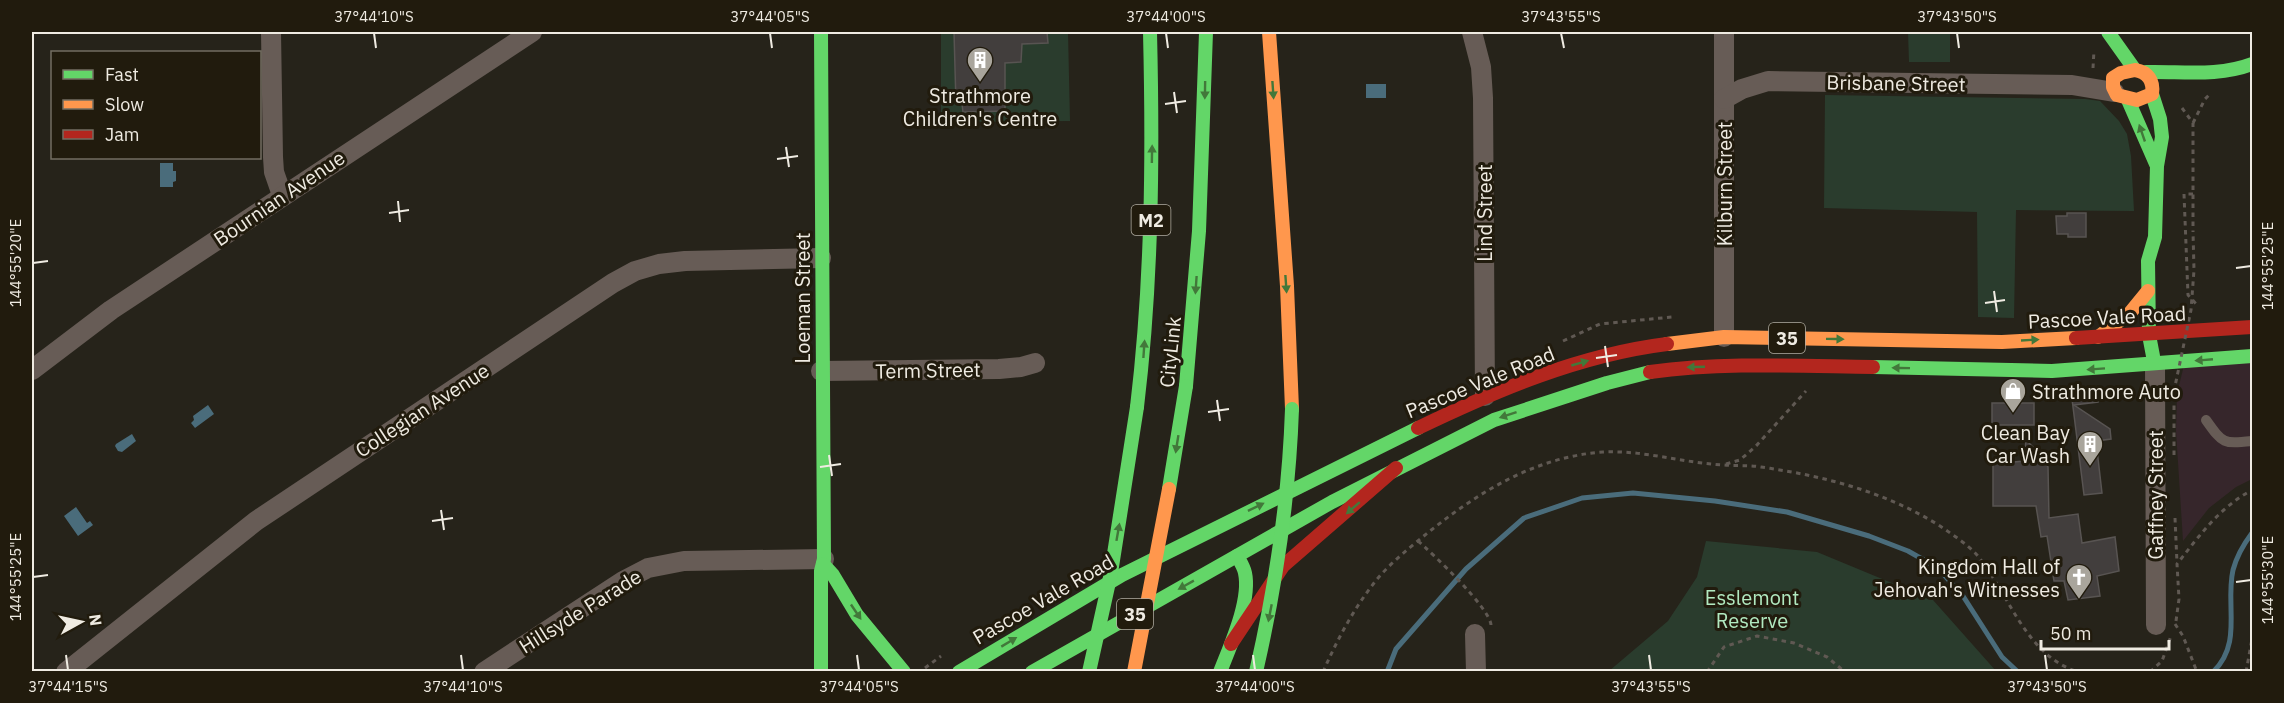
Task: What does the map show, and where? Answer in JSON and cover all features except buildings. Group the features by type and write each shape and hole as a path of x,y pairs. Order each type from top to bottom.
{"main road":[{"name":"Loeman Street","path":"821,32 823,562 821,571 821,672"},
{"name":"CityLink","path":"1089,672 1111,573 1143,361 1151,219 1150,32"},
{"name":"CityLink","path":"1134,672 1152,593 1186,386 1199,231 1206,32"},
{"path":"1256,672 1268,622 1286,522 1291,467 1292,409 1287,286 1269,32"},
{"path":"2107,32 2162,98 2162,137 2157,165 2155,237 2148,261 2149,335 2155,365"},
{"path":"2107,32 2110,62 2117,87 2157,165"},
{"path":"2117,87 2121,73 2141,71 2194,73 2243,69 2253,64"},
{"path":"2117,87 2143,100 2162,98 2194,73"},
{"path":"2155,237 2162,257"},
{"path":"2098,337 2130,313 2148,291"},
{"path":"2155,365 2167,333 2167,317"},
{"name":"Pascoe Vale Road","path":"959,672 1122,575 1367,452 1485,396 1549,372 1603,357 1650,346 1724,338 2002,342 2253,327"},
{"name":"Pascoe Vale Road","path":"1032,672 1396,468 1494,420 1607,383 1650,372 1688,367 1755,365 2052,371 2253,356"},
{"path":"1231,644 1283,566 1309,542 1352,509 1396,468"},
{"path":"1203,533 1237,556 1245,573 1245,592 1231,644 1220,672"},
{"path":"823,562 857,615 903,672"}],"street":[{"path":"271,32 274,172 282,195"},
{"name":"Bournian Avenue","path":"35,359 532,32"},
{"name":"Lind Street","path":"1472,32 1481,67 1483,98 1485,396"},
{"name":"Kilburn Street","path":"1724,32 1724,338"},
{"name":"Brisbane Street","path":"1724,99 1742,89 1768,81 2117,87"},
{"name":"Collegian Avenue","path":"66,672 256,520 620,279 635,271 659,264 685,261 821,258"},
{"name":"Term Street","path":"821,371 999,369 1035,363"},
{"name":"Gaffney Street","path":"2155,365 2156,625"},
{"name":"Hillsyde Parade","path":"484,672 623,580 648,568 684,561 823,562"},
{"path":"1475,634 1476,672"}],"lane":[{"path":"2206,420 2222,440 2229,444 2253,441"}],"path":[{"path":"2162,98 2171,116 2182,109"},
{"path":"2162,98 2182,109 2193,123 2194,270 2191,310 2174,391 2174,455"},
{"path":"2193,194 2184,194 2188,295 2194,304 2201,307"},
{"path":"1721,465 1740,460 1756,446 1809,387"},
{"path":"1323,672 1355,609 1375,581 1393,562 1463,505 1487,489 1518,474 1556,461 1584,454 1633,453 1721,465 1759,467 1812,476 1887,497 1914,511 1966,545 1977,555 2043,653 2078,672"},
{"path":"2150,672 2162,661 2175,624 2179,599 2177,564 2207,527 2234,500 2253,490"},
{"path":"1418,541 1482,607"},
{"path":"2175,624 2183,636 2197,672"},
{"path":"1707,672 1724,646 1756,636 1794,643 1827,657 1845,672"},
{"path":"2246,672 2253,639"}],"shaded area":[{"path":"2252,357 2252,479 2236,487 2209,508 2183,541 2176,431 2177,394 2184,365"}],"green space":[{"path":"941,32 1068,32 1070,121 941,122"},
{"path":"1908,32 1950,32 1950,62 1909,62"},
{"path":"1825,95 2100,101 2119,121 2127,134 2131,156 2134,211 2016,210 2014,318 1978,317 1977,212 1824,208"},
{"name":"Esslemont Reserve","path":"1706,541 1817,552 1933,600 1996,671 1609,671 1668,621 1697,577"}],"water":[{"path":"1366,84 1386,84 1386,98 1366,98"},
{"path":"160,163 173,163 176,181 173,182 173,187 160,187"},
{"path":"208,405 214,414 195,428 191,423 194,420 193,416"},
{"path":"132,434 136,441 122,452 118,451 116,444"},
{"path":"76,507 87,523 90,521 93,525 78,536 64,516"}],"waterway":[{"path":"1387,672 1396,649 1466,569 1524,518 1582,498 1633,493 1715,501 1787,512 1869,536 1908,551 1938,568 1963,596 2002,657 2018,672"},
{"path":"2213,672 2228,649 2233,570 2241,550 2252,533"}],"traffic: fast":[{"path":"821,32 824,559 821,571 821,672"},
{"path":"1137,407 1146,313 1150,220 1150,32"},
{"path":"1186,386 1199,231 1206,32"},
{"path":"2108,32 2135,70"},
{"path":"2146,72 2213,72 2252,64"},
{"path":"2152,94 2160,119 2162,137 2157,166 2155,237 2148,261 2149,335 2153,356"},
{"path":"2128,100 2156,164"},
{"path":"1873,367 2052,371 2252,356"},
{"path":"1032,672 1332,502 1494,420 1607,383 1650,372"},
{"path":"1169,489 1186,386"},
{"path":"1089,672 1111,573 1137,407"},
{"path":"1256,672 1270,607 1280,541 1288,475 1292,409"},
{"path":"959,672 1122,575 1418,428"},
{"path":"1220,672 1245,597 1245,573 1237,556"},
{"path":"823,564 833,575 857,615 904,672"}],"traffic: slow":[{"path":"1269,32 1287,286 1292,409"},
{"path":"2135,70 2149,78 2152,94 2137,100 2117,95 2113,87 2113,78 2121,73 2135,70"},
{"path":"2098,337 2130,313 2148,291"},
{"path":"1667,344 1724,337 2002,342 2076,338"},
{"path":"1134,672 1169,489"}],"traffic: jam":[{"path":"2076,338 2252,327"},
{"path":"1418,428 1478,400 1570,365 1634,349 1667,344"},
{"path":"1650,372 1733,366 1873,367"},
{"path":"1231,644 1283,566 1396,468"}],"place":[{"name":"Strathmore Children's Centre","path":"980,83"},
{"name":"Strathmore Auto","path":"2013,414"},
{"name":"Clean Bay Car Wash","path":"2090,467"},
{"name":"Kingdom Hall of Jehovah's Witnesses","path":"2079,600"}]}
